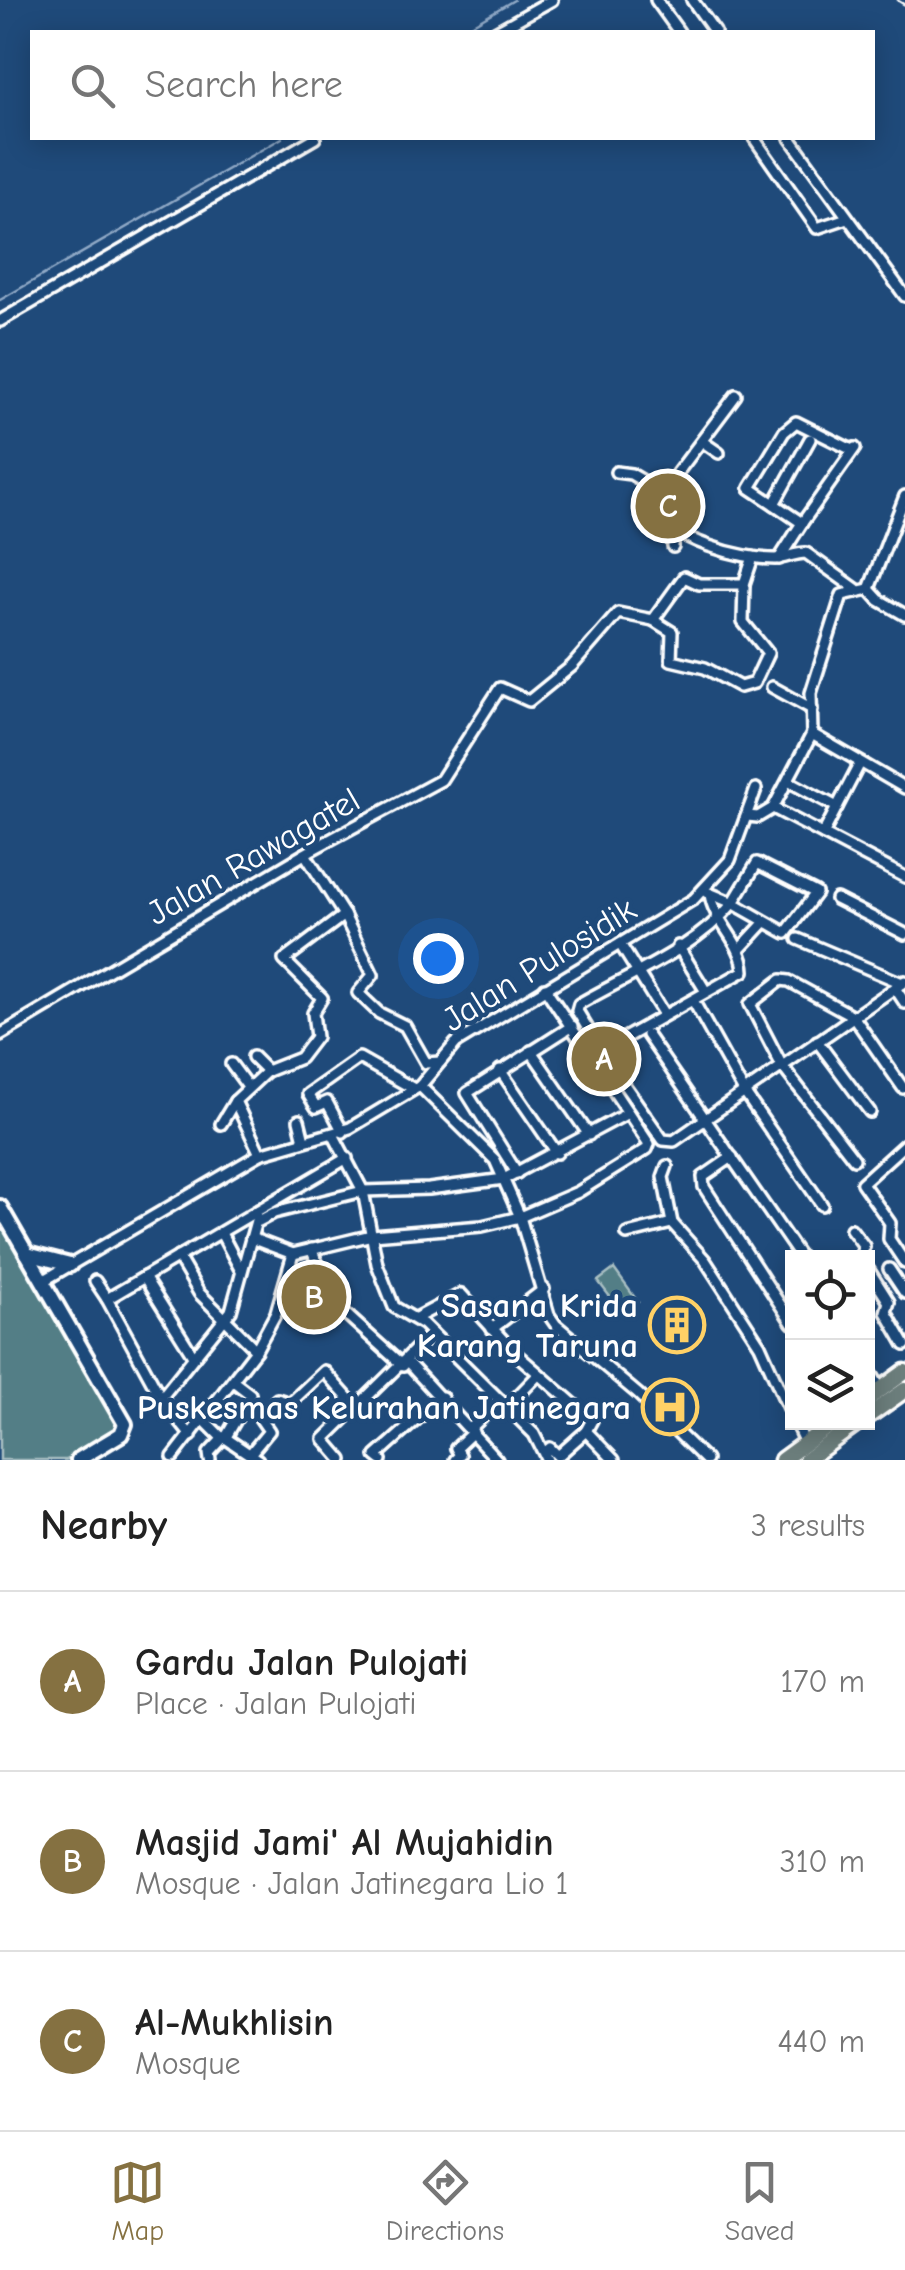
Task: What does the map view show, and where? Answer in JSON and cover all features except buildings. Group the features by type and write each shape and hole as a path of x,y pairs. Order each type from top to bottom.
{"main road":[{"path":"875,1407 905,1372"},
{"path":"875,1396 905,1390"},
{"path":"782,1460 823,1430"},
{"path":"806,1460 847,1430"}],"street":[{"path":"499,30 552,0"},
{"path":"656,0 678,30"},
{"path":"692,0 714,30"},
{"path":"0,321 313,140"},
{"path":"755,140 812,223 826,228 847,218"},
{"path":"791,140 905,296"},
{"path":"616,472 632,474 655,488 669,484 736,395"},
{"path":"779,559 853,448 801,422 789,425 750,488 802,524"},
{"path":"774,504 810,439"},
{"path":"703,442 719,453"},
{"path":"655,488 653,511 673,527 729,554 779,559 806,553 856,589"},
{"path":"869,589 905,496"},
{"path":"673,527 673,547"},
{"path":"744,584 699,584 684,577 653,620 672,632 673,662 705,668 740,687 754,683 768,652 744,626 744,584 752,557"},
{"path":"748,816 758,817 774,808 812,734 811,693 840,598 856,589 869,589 879,600 905,615"},
{"name":"Jalan Rawagatel","path":"0,1035 305,854 440,780 498,690 504,688 528,702 572,666 618,614 653,620"},
{"path":"772,687 812,710"},
{"path":"812,734 905,788"},
{"path":"823,834 860,763"},
{"path":"788,781 837,808"},
{"name":"Jalan Pulosidik","path":"43,1280 260,1154 338,1134 417,1088 456,1042 707,892 730,860 756,789"},
{"path":"774,808 905,877"},
{"path":"305,854 344,915 373,974 358,993"},
{"path":"707,892 713,907 722,916 739,950 744,970 663,1012 605,1048 591,1035 576,1008 722,916 732,904 757,862 816,893 788,932 764,922 732,904 707,892"},
{"path":"836,899 905,934"},
{"path":"221,1124 248,1086 267,1071 306,1053 316,1037 313,1013 322,998 284,960 344,915"},
{"path":"739,950 764,922"},
{"path":"798,938 901,984"},
{"path":"620,944 663,1012"},
{"path":"678,946 705,990"},
{"path":"854,1159 782,1066 749,1008 781,980 853,1016 903,1088"},
{"path":"350,984 379,1013 405,1026 426,1063 440,1062"},
{"path":"901,984 905,1002"},
{"path":"616,1073 662,1140 674,1141 901,984"},
{"path":"251,1238 292,1254 372,1235 470,1228 520,1217 578,1192 646,1149 648,1144 545,988"},
{"path":"694,1004 744,1092 822,1205"},
{"path":"517,1173 466,1095 572,1026"},
{"path":"646,1035 796,1250"},
{"path":"817,1041 870,1112"},
{"path":"530,1051 589,1136"},
{"path":"253,1057 267,1071"},
{"path":"416,1318 462,1294 492,1329 592,1420 586,1431 558,1456 550,1448 546,1456 504,1404 416,1318 392,1303 363,1190 326,1102 316,1107 309,1092 359,1058 417,1088 483,1144 520,1217 549,1315 556,1325 638,1394 706,1460"},
{"path":"231,1064 248,1086"},
{"path":"500,1070 557,1153"},
{"path":"235,1101 260,1154"},
{"path":"107,1299 256,1217 363,1190 504,1179 628,1113"},
{"path":"299,1120 304,1140"},
{"path":"905,1144 862,1183 890,1223 887,1230 905,1263"},
{"path":"732,1157 703,1178 704,1187 785,1312"},
{"path":"162,1398 224,1322 237,1298 256,1217 278,1198 347,1158"},
{"path":"668,1166 663,1177 672,1222 705,1260 760,1345 785,1400"},
{"path":"278,1198 285,1210"},
{"path":"0,1207 119,1411 124,1430 78,1460"},
{"path":"627,1234 672,1222"},
{"path":"851,1229 864,1246 863,1250"},
{"path":"221,1233 241,1272"},
{"path":"894,1246 905,1240"},
{"path":"311,1249 337,1306 442,1397 497,1460"},
{"path":"27,1254 70,1265"},
{"path":"172,1457 256,1350 276,1312 292,1254"},
{"path":"178,1257 199,1293 256,1350"},
{"path":"889,1269 905,1293"},
{"path":"144,1277 194,1357"},
{"path":"875,1279 889,1302 886,1312 905,1345"},
{"path":"96,1281 162,1398 190,1436"},
{"path":"492,1329 544,1289"},
{"path":"342,1460 324,1440 405,1364 431,1334"},
{"path":"202,1418 254,1457 269,1432 260,1418 277,1400 290,1403 324,1370 356,1406"},
{"path":"875,1371 886,1392"},
{"path":"455,1460 460,1456 456,1448 472,1430 539,1374"},
{"path":"875,1377 886,1392"},
{"path":"233,1381 250,1394"},
{"path":"376,1459 442,1397"},
{"path":"210,1460 209,1453 241,1411"},
{"path":"799,1430 806,1443"},
{"path":"586,1431 614,1460"}],"green space":[{"path":"0,1220 125,1428 66,1460 0,1460"},
{"path":"614,1269 638,1302 623,1314 598,1281"}],"waterway":[{"path":"462,30 514,0"},
{"path":"0,300 279,140"}],"railway":[{"path":"897,0 905,5"}],"place":[{"name":"Al-Mukhlisin","path":"668,506"},
{"name":"Gardu Jalan Pulojati","path":"604,1059"},
{"name":"Masjid Jami' Al Mujahidin","path":"314,1297"},
{"name":"Sasana Krida Karang Taruna","path":"677,1325"},
{"name":"Puskesmas Kelurahan Jatinegara","path":"670,1407"}]}
